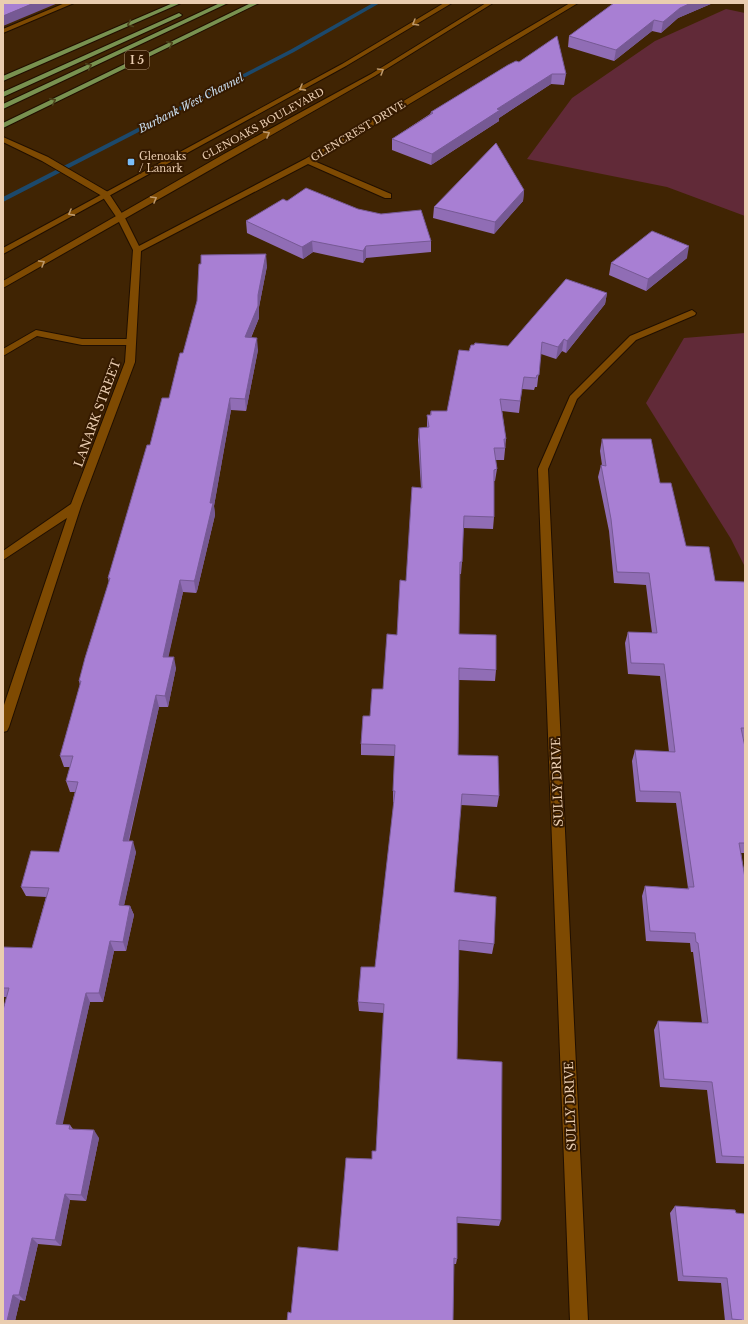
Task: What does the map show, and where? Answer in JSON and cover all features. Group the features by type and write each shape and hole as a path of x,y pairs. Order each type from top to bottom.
{"highway":[{"path":"3,79 178,3"},
{"path":"3,107 225,3"},
{"name":"I 5","path":"3,126 256,3"},
{"path":"3,95 186,12"}],"street":[{"path":"3,31 71,3"},
{"name":"GLENOAKS BOULEVARD","path":"3,251 344,65 449,3"},
{"name":"GLENOAKS BOULEVARD","path":"3,285 227,156 373,75 490,3"},
{"name":"GLENCREST DRIVE","path":"137,250 308,161 575,3"},
{"name":"LANARK STREET","path":"3,139 45,159 105,194 121,218 137,250 130,362 76,506 3,727"},
{"path":"308,161 388,196"},
{"name":"SULLY DRIVE","path":"579,1321 543,470 573,398 633,338 692,313"},
{"path":"3,353 36,333 82,342 132,342"},
{"path":"3,556 76,506"}],"shaded area":[{"path":"726,9 745,13 745,216 667,187 527,159 572,98 655,41"},
{"path":"745,333 745,567 731,539 646,403 684,338"}],"building":[{"path":"3,3 34,3 3,16"},
{"path":"614,3 691,3 680,8 663,22 654,20 616,50 569,36"},
{"path":"557,36 566,74 552,74 497,109 500,110 432,154 392,139 433,113 431,112 508,65 516,61 519,62"},
{"path":"496,143 524,190 495,222 434,207"},
{"path":"306,188 358,209 381,214 421,210 431,241 366,246 363,251 312,241 302,247 246,221 283,199 287,201"},
{"path":"652,231 689,246 648,279 611,263"},
{"path":"266,254 258,295 258,306 245,337 257,338 245,399 230,398 210,503 213,503 195,579 194,581 180,580 163,657 174,657 165,696 156,695 123,841 133,841 119,905 130,906 123,942 110,941 99,993 86,993 56,1124 70,1125 69,1129 94,1130 81,1195 65,1194 55,1240 32,1238 19,1295 13,1295 7,1321 3,1321 3,1010 9,988 3,988 3,947 32,948 49,888 21,887 31,851 59,852 78,782 66,781 73,756 60,756 81,681 79,681 85,658 110,578 108,578 147,445 150,445 162,398 169,398 180,353 183,353 197,301 199,264 201,264 201,255"},
{"path":"566,279 607,293 567,341 564,339 558,347 542,342 539,375 537,375 536,378 524,377 520,401 500,399 506,439 504,439 505,448 494,448 497,469 494,470 494,517 464,516 462,562 460,562 459,634 496,635 496,670 459,668 458,755 498,756 499,796 462,794 454,892 496,897 494,944 459,940 457,1059 502,1062 501,1220 457,1217 457,1259 454,1258 453,1321 287,1321 288,1312 291,1313 298,1247 338,1251 346,1158 372,1159 372,1151 376,1151 384,1004 358,1002 361,967 375,967 395,791 393,791 395,745 361,744 363,716 370,716 372,689 383,689 387,634 397,635 400,580 406,581 412,487 422,488 419,428 429,427 427,415 431,415 431,411 447,411 459,350 469,351 471,345 474,345 475,343 508,346"},
{"path":"602,439 651,439 660,483 671,483 686,546 709,547 715,581 745,582 745,728 741,728 745,747 745,843 739,843 745,878 745,1157 722,1156 712,1082 664,1079 658,1021 708,1023 698,943 696,942 695,933 650,931 645,886 689,889 688,887 694,887 680,792 640,791 635,750 675,752 664,664 631,663 628,632 657,633 649,573 617,572 611,519 601,465 606,466"},
{"path":"675,1206 735,1210 736,1213 745,1214 745,1321 732,1319 727,1278 683,1276"}],"waterway":[{"name":"Burbank West Channel","path":"3,200 292,51 377,3"}],"place":[{"name":"Glenoaks / Lanark","path":"131,162"}]}
